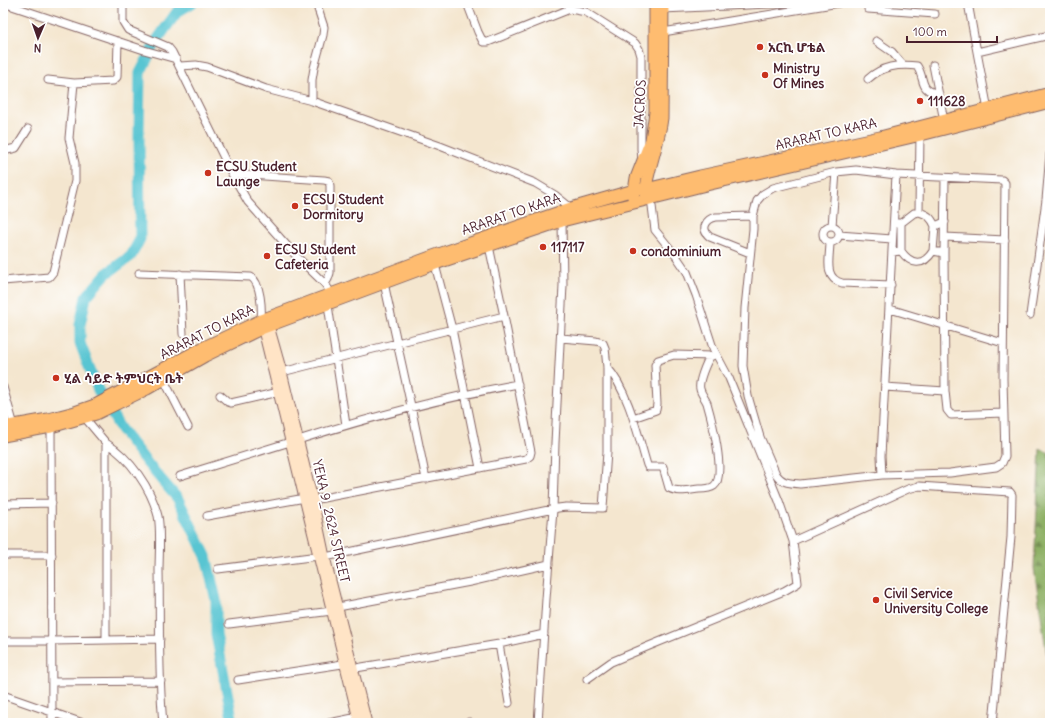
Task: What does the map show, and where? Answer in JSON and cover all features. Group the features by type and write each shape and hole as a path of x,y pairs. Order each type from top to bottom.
{"main road":[{"name":"JACROS","path":"632,203 636,178 651,140 653,128 660,5"},
{"name":"JACROS","path":"647,196 662,124 663,32 660,5"},
{"name":"ARARAT TO KARA","path":"920,131 944,121 988,110 1050,101"},
{"name":"ARARAT TO KARA","path":"11,429 51,427 96,410 264,320 328,288 489,246 562,222 632,203 700,176 840,146 920,131 1050,101"},
{"name":"ARARAT TO KARA","path":"264,320 328,305 384,283 434,260 571,208 634,190 647,196"},
{"name":"YEKA 9_2624 STREET","path":"264,320 272,351 279,392 294,441 309,499 321,556 350,666 367,723"},
{"name":"YEKA 9_2624 STREET","path":"272,351 282,372 294,441"},
{"name":"ARARAT TO KARA","path":"111,402 164,380 204,352"},
{"name":"ARARAT TO KARA","path":"3,436 11,429 79,417"},
{"name":"YEKA 9_2624 STREET","path":"350,666 359,720"}],"street":[{"path":"3,3 178,62 206,67 266,89 312,101 440,146 535,183 555,195 571,208"},
{"path":"122,3 123,22 128,30 168,47 178,62 232,174 252,209 328,288"},
{"path":"312,101 312,80 324,27 316,3"},
{"path":"467,3 483,42 488,42 567,5 597,18 635,43 641,56 642,161"},
{"path":"660,5 745,5 791,3"},
{"path":"795,3 808,7"},
{"path":"663,32 808,7 816,4 839,3"},
{"path":"903,3 903,12"},
{"path":"968,3 988,110"},
{"path":"745,5 747,18"},
{"path":"868,9 935,14"},
{"path":"977,52 1050,35"},
{"path":"48,80 74,83 113,81 117,77 118,41"},
{"path":"876,41 892,52 903,65"},
{"path":"868,79 873,74 893,65 917,66 925,88 939,94"},
{"path":"933,65 944,121"},
{"path":"3,281 49,277 53,272 75,181 75,163 69,138 74,83"},
{"path":"3,151 16,148 28,129"},
{"path":"919,212 920,131"},
{"path":"1030,315 1046,200 1050,154"},
{"path":"856,170 896,175 920,176 1002,180 1005,183 1003,344 1004,456 1002,463 996,467 950,473 882,474 800,484 788,483 780,479 776,474 760,437 748,396 743,366 745,308 753,216 757,201 763,194 773,188 836,172 856,170"},
{"path":"832,226 836,172"},
{"path":"232,174 329,181 330,273 328,288"},
{"path":"882,474 881,456 896,175"},
{"path":"945,178 944,326 945,391 947,410 951,415 1003,414"},
{"path":"586,679 611,662 784,592 798,583 793,541 748,425 729,378 713,356 696,295 687,272 655,230 647,196"},
{"path":"893,224 901,223 914,213 919,212 927,214 932,219 934,226 933,251 924,261 918,263 911,261 901,251 901,223"},
{"path":"750,253 710,237 706,234 704,229 707,221 711,218 753,216"},
{"path":"538,723 553,510 563,285 562,222"},
{"path":"934,226 945,222"},
{"path":"832,226 836,228 839,235"},
{"path":"830,242 826,240 823,233 824,229 832,226"},
{"path":"839,235 892,239"},
{"path":"830,242 834,241 839,235"},
{"path":"945,237 1005,240"},
{"path":"830,242 829,272 831,277 837,282 891,285"},
{"path":"207,516 426,479 530,456 531,452 518,384 489,246"},
{"path":"892,252 901,251"},
{"path":"933,251 944,253"},
{"path":"434,260 452,329 480,468"},
{"path":"139,273 251,276 255,279 264,320"},
{"path":"180,274 184,334"},
{"path":"384,283 426,479"},
{"path":"328,305 346,425"},
{"path":"890,309 1003,344"},
{"path":"282,372 504,316"},
{"path":"218,569 321,556 566,507 601,509 604,507 607,452 607,367 605,348 603,343 596,341 561,338"},
{"path":"633,418 656,410 655,365 658,360 674,355 713,356"},
{"path":"607,367 614,374 620,386 633,418 648,467 662,467 669,488 673,491 710,488 715,486 717,481 719,467 717,446 714,427 708,407 700,390 702,376 713,356"},
{"path":"164,380 188,427"},
{"path":"180,476 411,406 466,393 518,384"},
{"path":"3,387 11,429"},
{"path":"885,387 945,391"},
{"path":"220,395 231,403 279,392"},
{"path":"79,417 127,461 143,482 158,514 163,723"},
{"path":"51,427 53,641 52,723"},
{"path":"106,443 106,639"},
{"path":"793,541 908,488 919,486 1010,492 1012,495 1011,537 993,723"},
{"path":"3,504 52,503"},
{"path":"3,555 52,555"},
{"path":"229,624 335,609 470,582 549,564"},
{"path":"238,680 350,666 499,644 544,634"},
{"path":"3,641 160,639"},
{"path":"499,644 509,703"},
{"path":"53,682 161,681"},
{"path":"3,695 83,723"},
{"path":"329,723 359,720"}],"green space":[{"path":"1040,449 1050,453 1050,677 1034,568"}],"waterway":[{"path":"192,3 177,12 157,40 140,73 140,239 131,256 106,274 86,297 80,325 80,343 98,390 120,428 147,463 178,499 206,556 216,600 216,634 233,723"}],"place":[{"name":"አርኪ ሆቴል","path":"760,47"},
{"name":"Ministry Of Mines","path":"765,75"},
{"name":"111628","path":"920,101"},
{"name":"ECSU Student Launge","path":"208,173"},
{"name":"ECSU Student Dormitory","path":"295,206"},
{"name":"117117","path":"543,247"},
{"name":"condominium","path":"633,251"},
{"name":"ECSU Student Cafeteria","path":"267,256"},
{"name":"ሂል ሳይድ ትምህርት ቤት","path":"56,378"},
{"name":"Civil Service University College","path":"876,600"}]}
